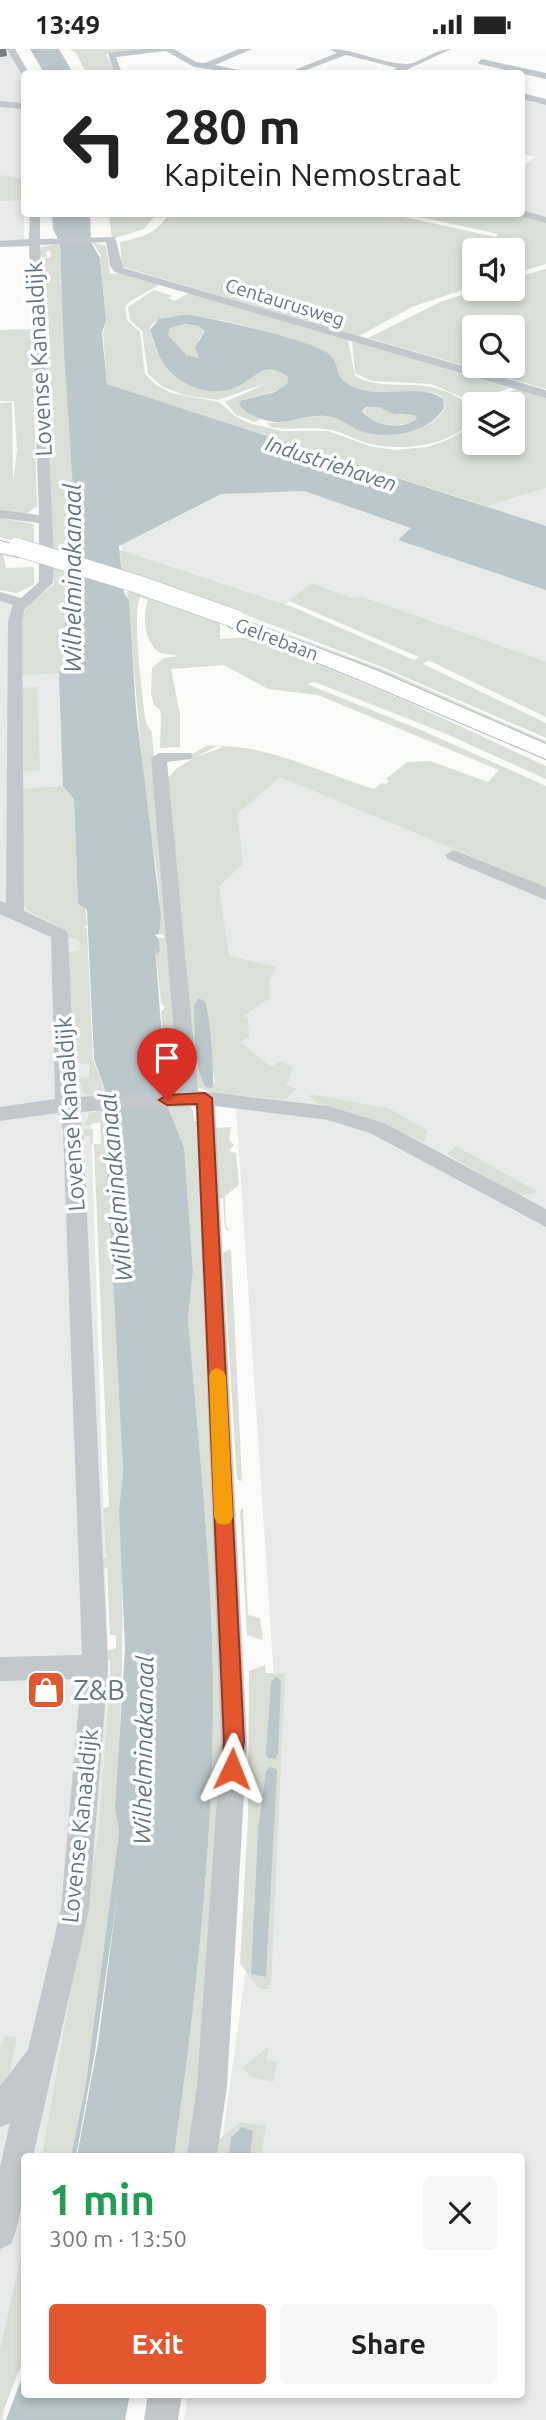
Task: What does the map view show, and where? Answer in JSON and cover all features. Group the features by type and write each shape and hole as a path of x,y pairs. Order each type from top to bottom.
{"street":[{"path":"11,49 23,70"},
{"path":"117,70 111,55 166,49 194,64 231,70"},
{"path":"206,66 220,58 248,49"},
{"path":"334,49 396,69 447,49"},
{"path":"299,70 346,52"},
{"path":"482,62 519,70"},
{"path":"525,71 546,76"},
{"path":"525,97 546,102"},
{"path":"0,104 21,106"},
{"path":"525,214 546,220"},
{"name":"Lovense Kanaaldijk","path":"0,2233 75,1909 95,1667 73,1129 65,1105 59,934 7,911 15,621 17,609 46,583 43,416 34,260 35,217"},
{"name":"Centaurusweg","path":"0,244 111,239 115,266 119,270 546,394"},
{"path":"0,514 45,520"},
{"name":"Gelrebaan","path":"9,547 236,621 380,674 546,747"},
{"path":"0,596 23,603"},
{"name":"Gelrebaan","path":"236,621 546,753"},
{"path":"185,757 159,758 197,1099 234,1742 212,2086 202,2153"},
{"path":"454,855 546,894"},
{"path":"0,1114 65,1105 197,1099 328,1113 377,1128 546,1219"},
{"path":"0,1669 95,1667"},
{"name":"Lovense Kanaaldijk","path":"0,2112 42,2053"},
{"path":"161,2420 164,2398"}],"shaded area":[{"path":"0,49 10,49 22,70 21,217 24,217 24,242 0,243"},
{"path":"70,49 162,49 106,54 114,70 84,70 76,53"},
{"path":"525,101 546,105 546,217 525,211 525,164 536,157 525,155"},
{"path":"0,175 21,178 21,200 0,201"},
{"path":"525,216 546,221 546,264 525,270 525,238 462,238 462,290 412,307 359,336 122,267 120,242 148,234 166,217 404,217 496,237 498,234 420,217"},
{"path":"109,217 154,217 144,229 112,239"},
{"path":"92,242 106,246 110,274 121,273 159,285 125,307 127,320 140,332 145,374 156,385 171,393 219,402 235,416 249,423 282,431 328,431 372,447 396,450 427,447 462,432 462,455 525,455 525,392 509,392 517,389 546,397 546,488 486,506 107,384 103,333 106,320 100,254"},
{"path":"60,243 62,280 59,281 62,282 79,578 64,596 67,663 59,673 21,675 21,617 30,604 54,584 40,259 51,257 50,251 46,252 47,257 39,257 39,248"},
{"path":"546,269 546,389 508,378 525,378 525,315 462,315 462,365 368,338 440,302 462,295 462,301 525,301 525,275"},
{"path":"154,290 172,296 168,298 175,301 189,293 348,340 355,376 369,382 424,386 454,395 462,400 462,429 452,436 424,445 393,447 366,443 330,430 271,427 267,423 326,416 367,432 399,434 432,423 445,407 442,397 435,393 376,393 354,388 340,378 330,358 323,351 260,330 206,318 182,316 162,319 150,327 152,339 163,361 193,385 212,391 226,389 262,372 274,371 288,377 287,384 279,390 239,401 243,410 261,419 255,422 236,415 225,402 270,382 218,400 184,395 163,387 148,374 142,331 130,320 128,307"},
{"path":"181,324 198,326 205,331 198,340 200,357 186,354 168,335 170,328"},
{"path":"32,329 37,506 26,514 0,513 0,403 12,402 13,483 17,450 14,401 0,401 0,330"},
{"path":"352,342 462,374 462,378 476,378 510,388 498,392 462,392 462,397 431,384 372,381 355,373"},
{"path":"379,407 400,415 414,415 417,419 403,424 387,425 367,416 363,410"},
{"path":"223,485 309,486 425,526 546,583 546,663 311,585 284,606 122,551 121,544"},
{"path":"546,487 546,530 478,508"},
{"path":"0,518 34,524 34,547 0,537"},
{"path":"120,550 295,608 414,660 419,657 289,601 311,583 351,598 363,597 546,662 546,717 432,662 423,664 546,723 546,738 382,667 220,605 220,639 252,637 401,699 546,766 546,779 444,733 315,682 307,684 421,730 546,786 546,887 280,777 237,814 243,864 219,886 229,956 276,967 269,980 270,998 243,1016 248,1020 249,1037 240,1042 271,1067 280,1061 293,1067 286,1086 297,1089 285,1099 215,1094 197,1087 163,783 176,769 192,759 191,755 208,745 217,746 194,758 221,746 260,751 374,789 382,783 386,784 389,781 386,779 407,762 430,761 488,782 499,770 318,695 268,689 224,665 171,669 180,714 180,747 160,748 161,716 151,694 152,668 164,658 178,656 161,653 151,643 145,621 148,600 140,597 137,621 138,656 145,718 152,733 181,1093 166,1096 161,1012 165,1007 161,1003 156,955 160,951 159,938 164,938 163,934 159,935 159,892 147,816 127,592 130,591 122,575","holes":["198,998 205,1001 215,1083 200,1071 194,1004"]},
{"path":"0,554 3,554 6,568 34,567 34,585 17,593 0,590"},
{"path":"0,601 57,618 90,1088 113,1807 52,2153 21,2153 21,2318 3,2420 0,2420"},
{"path":"261,624 382,669 546,741 546,744 388,675"},
{"path":"37,687 40,770 22,771 21,688"},
{"path":"279,775 546,877 546,2420 184,2420 187,2398 525,2398 525,2153 220,2153 278,1739 226,956 216,884 235,814"},
{"path":"63,786 74,799 78,904 86,910 87,926 84,926 87,929 93,1059 108,1100 84,1094 78,1078 89,1077 89,1065 72,1062 68,952 80,951 79,940 67,937 59,926 34,914 24,904 22,789"},
{"path":"311,1094 390,1109 427,1130 425,1140 353,1113 318,1104 310,1097"},
{"path":"188,1103 193,1110 194,1121 198,1121 226,1630 219,1922 189,2153 174,2153 190,2038 207,1860 213,1682 204,1500 188,1318 193,1271 183,1147 167,1105"},
{"path":"109,1110 108,1187 123,1472 119,1510 121,1525 117,1526 120,1526 122,1597 121,1703 115,1808 119,1832 86,2083 72,2153 43,2153 98,1837 110,1684 110,1660 106,1660 106,1651 116,1648 116,1635 110,1635 107,1568 102,1568 102,1558 106,1558 103,1508 109,1507 94,1145 91,1144 90,1136 85,1136 84,1130 93,1129 93,1144 101,1144 100,1122 84,1126 90,1113"},
{"path":"231,1127 229,1140 234,1145 229,1151 236,1153 239,1185 225,1196 226,1226 230,1231 225,1229 223,1198 219,1198 215,1128"},
{"path":"456,1146 538,1192 519,1196 447,1154"},
{"path":"231,1250 242,1481 237,1479 223,1253"},
{"path":"243,1508 248,1615 260,1618 263,1640 247,1635 240,1511"},
{"path":"265,1665 266,1673 285,1674 271,1985 268,1985 268,1989 258,1988 240,1963 248,1819 249,1671","holes":["276,1769 266,1976 251,1974 258,1829"]},
{"path":"5,2036 17,2037 6,2088 0,2087 0,2047"},
{"path":"268,2047 267,2060 277,2062 273,2082 250,2077 243,2067"},
{"path":"241,2122 266,2126 262,2153 250,2153 253,2131 237,2129 231,2137 229,2153 215,2153 217,2141"},
{"path":"21,2256 21,2366 0,2419 0,2350"}],"water":[{"path":"30,49 59,49 71,70 42,70"},
{"path":"52,217 90,217 91,242 100,258 106,320 102,333 107,384 546,526 546,590 398,540 411,528 304,491 221,494 119,546 127,622 124,592 129,601 136,710 161,916 159,934 155,935 159,939 160,951 156,955 155,946 167,1105 184,1148 193,1271 188,1318 204,1500 212,1637 213,1742 207,1860 190,2038 174,2153 78,2153 98,2043 118,1890 95,2052 77,2153 72,2153 86,2083 119,1832 115,1808 125,1649 119,1510 123,1472 106,1148 110,1147 108,1099 94,1059 87,910 78,904 74,799 63,786 59,673 67,662 64,596 79,578 64,351 60,243 53,229"},
{"path":"195,316 303,342 329,354 340,377 350,385 369,391 435,394 443,399 444,408 428,424 395,435 371,434 326,416 282,422 263,420 245,411 239,401 275,392 287,384 288,377 279,372 265,370 241,385 224,391 194,387 168,369 160,357 150,330 159,319","holes":["184,324 198,326 205,331 195,347 199,358 186,355 168,335 170,328","366,407 379,407 394,414 414,415 417,419 403,425 388,425 367,416 362,411"]},
{"path":"198,998 205,1001 208,1018 213,1060 212,1088 206,1087 197,1058 194,1005"},
{"path":"276,1676 281,1681 278,1753 275,1759 268,1758 266,1754 271,1682"},
{"path":"269,1767 277,1772 266,1977 251,1974 258,1829 266,1771"},
{"path":"242,2127 253,2131 250,2153 229,2153 231,2137"},
{"path":"21,2380 21,2398 129,2398 125,2420 6,2420"}],"slow traffic":[{"path":"217,1376 224,1517"}],"place":[{"name":"Z&B","path":"46,1690"}],"route":[{"path":"167,1100 205,1098 234,1742 232,1769"}],"water label":[{"name":"Industriehaven","path":"331,464"},
{"name":"Wilhelminakanaal","path":"73,578"},
{"name":"Wilhelminakanaal","path":"116,1187"},
{"name":"Wilhelminakanaal","path":"144,1750"}]}
